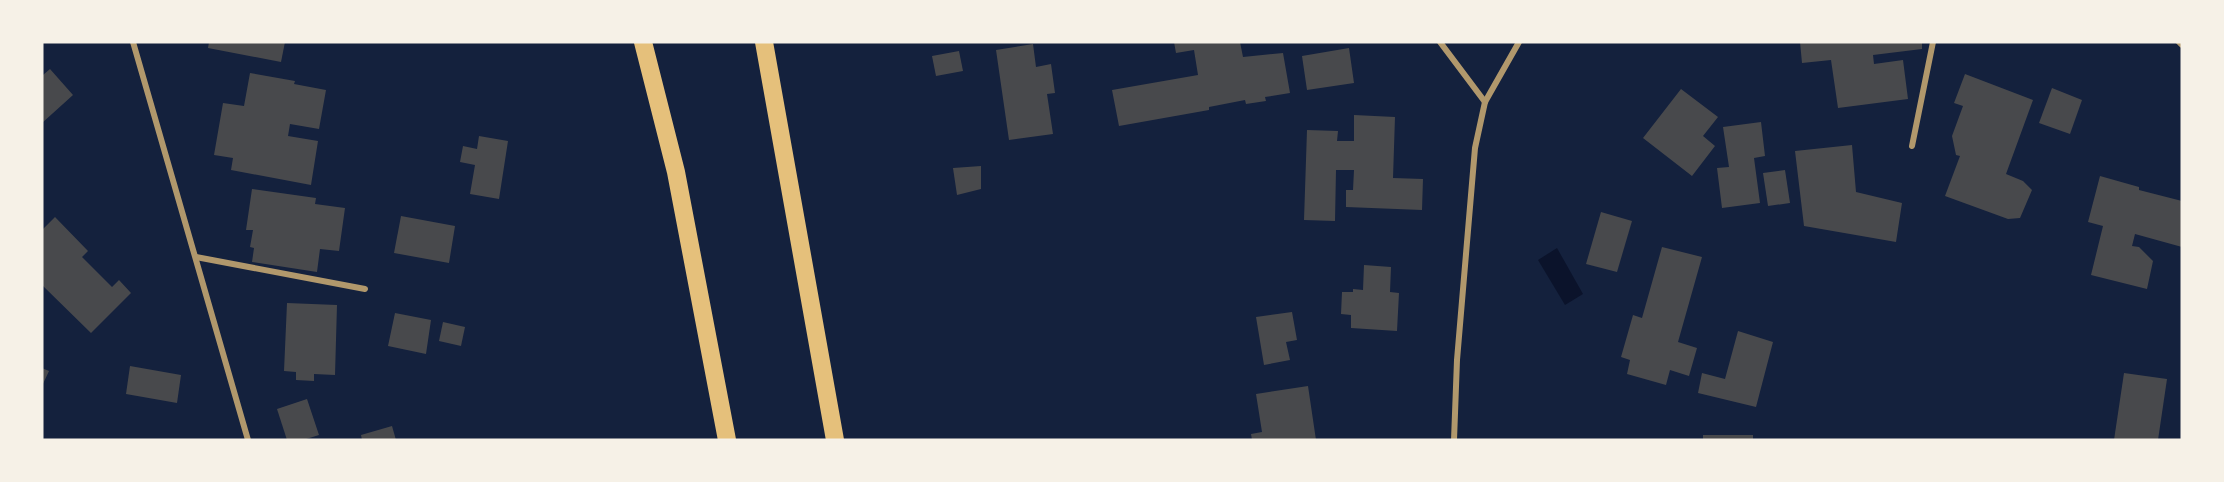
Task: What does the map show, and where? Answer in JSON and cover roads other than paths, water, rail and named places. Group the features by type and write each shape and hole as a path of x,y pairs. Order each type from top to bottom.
{"highway":[{"path":"643,42 676,172 727,440"},
{"path":"764,42 835,440"}],"street":[{"path":"132,42 248,440"},
{"path":"1440,42 1485,102"},
{"path":"1454,440 1457,360 1475,148 1485,102 1519,42"},
{"path":"1912,146 1933,42"},
{"path":"196,257 365,289"}],"water":[{"path":"1557,248 1583,294 1565,305 1538,260"}]}
